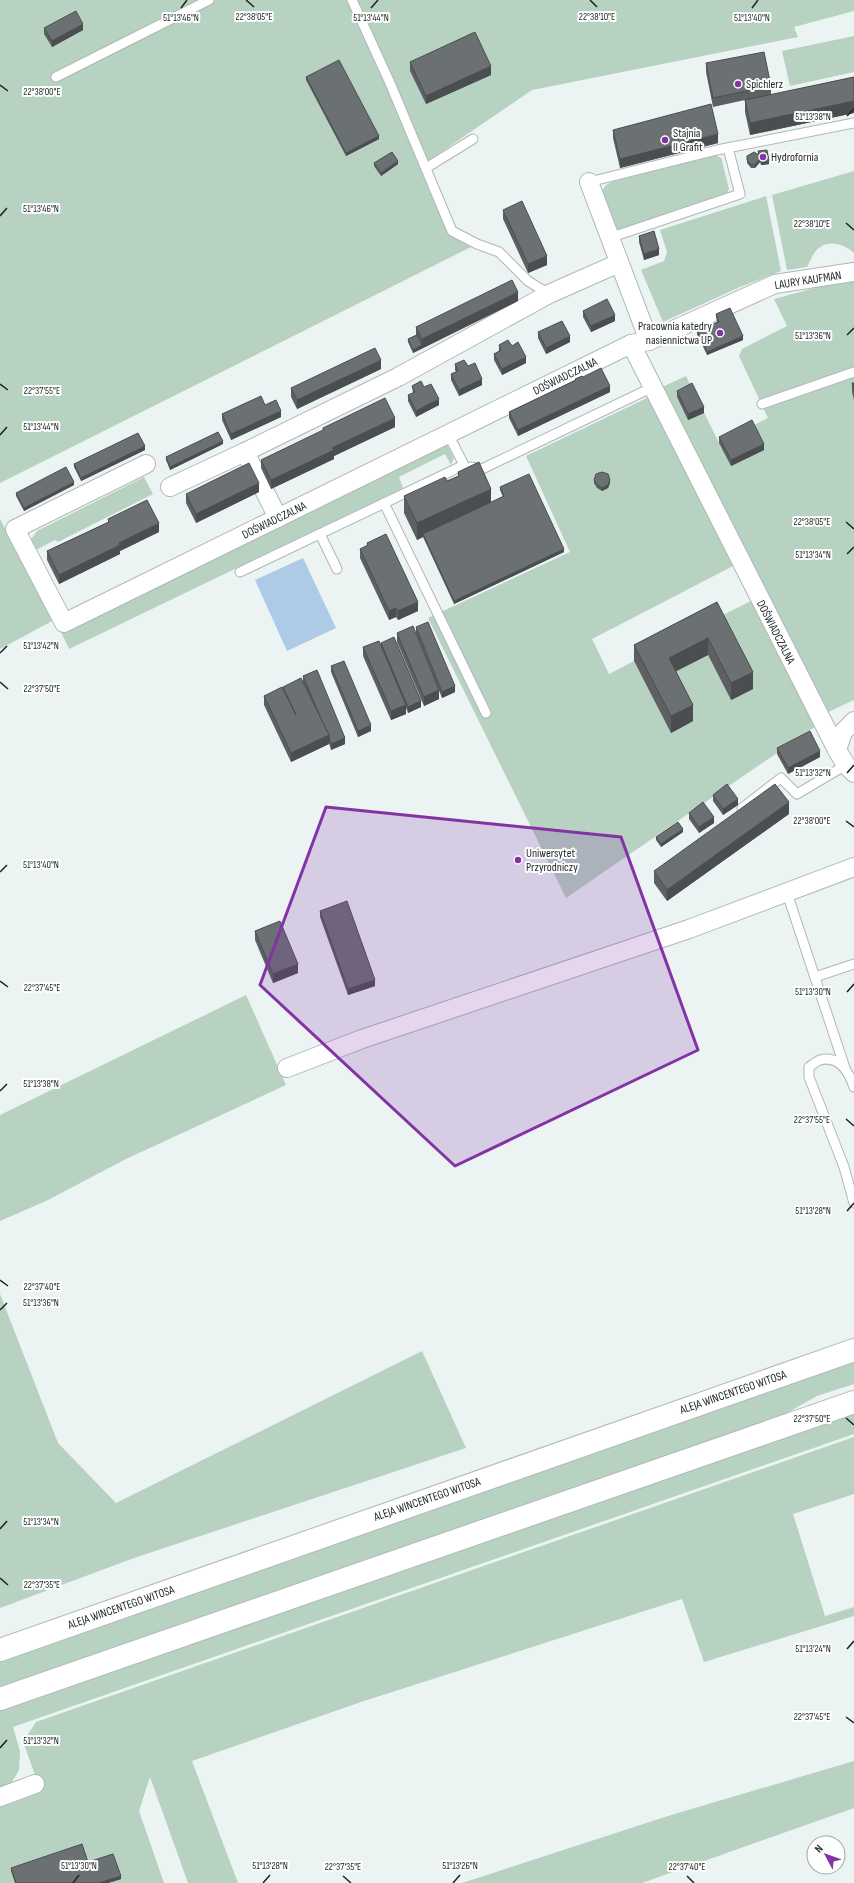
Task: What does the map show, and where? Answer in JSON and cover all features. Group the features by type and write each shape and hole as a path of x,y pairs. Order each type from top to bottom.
{"main road":[{"name":"ALEJA WINCENTEGO WITOSA","path":"0,1650 854,1350"},
{"path":"0,1699 854,1402"}],"street":[{"path":"589,182 648,341"},
{"path":"170,487 398,377 548,294 619,263"},
{"name":"LAURY KAUFMAN","path":"631,344 648,341 775,284 854,272"},
{"name":"DOŚWIADCZALNA","path":"146,464 15,529 64,622 631,344 836,750 850,769"},
{"path":"245,452 278,518"},
{"path":"836,750 843,732 854,721"},
{"path":"287,1068 362,1039 689,929 854,868"},
{"path":"0,1797 35,1784"}],"lane":[{"path":"56,77 208,0"},
{"path":"352,0 452,231 477,244 499,252 528,281 548,294"},
{"path":"589,182 728,148 854,123"},
{"path":"426,168 473,139"},
{"path":"609,238 740,194 728,148"},
{"path":"762,404 854,372"},
{"path":"240,572 464,465 482,469 653,387"},
{"path":"448,434 464,465"},
{"path":"384,503 486,713"},
{"path":"320,534 337,569"},
{"path":"737,813 781,778 797,794 850,769"},
{"path":"786,892 846,1068 851,1076 854,1087"},
{"path":"815,977 854,964"},
{"path":"846,1068 836,1061 820,1060 809,1067 809,1077 844,1167 852,1192 854,1204"}],"highlighted area":[{"path":"326,807 621,837 698,1050 455,1166 260,985"}],"green space":[{"path":"0,0 854,0 854,11 794,27 798,37 532,90 428,161 455,228 481,242 0,483"},
{"path":"854,36 854,72 790,86 782,51"},
{"path":"716,155 721,158 729,189 726,195 621,230 615,228 601,192 606,185 611,182"},
{"path":"854,171 854,253 851,250 837,244 823,245 817,249 807,267 787,270 772,195"},
{"path":"766,196 781,271 740,287 663,322 641,270 664,261 667,252 660,230"},
{"path":"837,282 854,282 854,700 826,713 660,388 686,376 719,443 768,418 739,356 742,349 787,326 774,299"},
{"path":"651,396 735,565 592,639 609,674 634,661 671,732 669,675 708,655 731,700 717,618 753,600 816,726 566,898 428,618 570,552 526,456"},
{"path":"445,441 454,458 451,465 445,454 399,477 403,488 69,649 60,630"},
{"path":"144,477 153,494 58,542 55,540 32,552 30,541 37,531"},
{"path":"0,519 54,620 0,649"},
{"path":"246,995 286,1085 126,1159 46,1201 0,1221 0,1115"},
{"path":"0,1294 58,1443 116,1503 422,1351 466,1448 134,1558 0,1608"},
{"path":"854,1360 854,1384 817,1396 771,1422 0,1689 0,1657"},
{"path":"854,1410 854,1434 13,1727 20,1751 19,1770 9,1787 0,1790 0,1709"},
{"path":"854,1437 854,1494 793,1514 825,1616 854,1607 854,1616 704,1662 682,1599 364,1701 192,1761 238,1883 188,1883 150,1777 139,1811 164,1883 0,1883 0,1804 40,1788 23,1742 36,1722"},
{"path":"854,1761 854,1808 642,1883 462,1883 668,1816"}],"water":[{"path":"303,558 336,628 287,651 255,580"}],"building":[{"path":"76,11 83,24 52,41 44,28"},
{"path":"475,32 491,66 426,96 410,62"},
{"name":"Spichlerz","path":"764,52 771,86 713,98 706,63"},
{"path":"339,60 379,136 346,153 306,77"},
{"path":"854,77 854,101 750,123 745,100"},
{"name":"Stajnia II Grafit","path":"711,104 718,134 620,159 613,130"},
{"path":"767,150 769,161 761,162 760,159 755,165 751,165 747,160 747,156 754,152 759,155 758,151"},
{"path":"392,152 398,161 381,173 374,163"},
{"path":"522,201 547,256 528,264 503,210"},
{"path":"654,231 659,249 644,254 639,236"},
{"path":"512,280 518,292 422,339 416,327"},
{"path":"607,299 615,315 591,326 583,311"},
{"name":"Pracownia katedry nasiennictwa UP","path":"730,308 743,336 707,352 697,331 702,329 701,326 706,323 708,326 719,322 716,314"},
{"path":"562,321 570,336 546,348 538,332"},
{"path":"417,335 422,345 413,350 408,339"},
{"path":"508,340 512,346 518,342 526,357 502,369 494,354 501,350 499,345"},
{"path":"375,348 381,360 297,400 291,388"},
{"path":"464,360 468,366 475,363 482,379 459,390 451,374 458,371 455,364"},
{"path":"601,368 610,386 518,430 509,412 576,380 575,379 582,376 583,377"},
{"path":"421,381 424,387 431,384 439,399 416,411 408,395 415,392 412,386"},
{"path":"692,383 704,407 688,414 677,391"},
{"path":"261,396 265,405 276,400 281,411 231,434 222,414"},
{"path":"385,398 395,418 332,448 334,450 271,480 261,460"},
{"path":"752,420 764,444 731,460 719,437"},
{"path":"218,432 223,441 170,467 166,457"},
{"path":"138,433 145,446 81,478 74,464"},
{"path":"479,462 491,489 417,523 404,496 445,477 447,481 459,476 458,472"},
{"path":"249,463 259,483 196,514 186,494"},
{"path":"66,467 74,482 24,508 16,493"},
{"path":"602,472 608,474 610,480 608,485 602,488 597,485 594,480 596,474"},
{"path":"529,474 564,549 454,601 423,534 504,496 500,487"},
{"path":"147,500 159,523 119,543 120,545 59,575 47,551 109,522 108,519"},
{"path":"386,534 418,602 398,611 396,608 389,611 360,549 368,545 367,543"},
{"path":"717,602 753,672 731,683 708,638 669,658 693,705 671,716 634,645"},
{"path":"428,622 455,686 442,692 416,627"},
{"path":"413,626 439,690 424,697 397,633"},
{"path":"394,637 421,701 408,707 381,643"},
{"path":"379,641 406,705 391,711 363,647"},
{"path":"344,661 371,725 358,731 331,666"},
{"path":"317,670 345,738 331,744 329,735 303,676"},
{"path":"301,678 329,735 291,753 264,696 282,687 296,715 283,687"},
{"path":"810,731 820,751 788,768 777,748"},
{"path":"727,784 738,799 723,809 713,795"},
{"path":"775,784 789,802 667,890 654,871"},
{"path":"703,802 714,817 699,827 689,813"},
{"path":"678,822 683,829 661,844 656,837"},
{"path":"347,901 375,980 348,989 320,911"},
{"path":"280,921 298,964 273,974 255,931"},
{"path":"82,1844 88,1862 113,1854 121,1876 99,1883 16,1883 11,1868"}],"place":[{"name":"Spichlerz","path":"738,84"},
{"name":"Stajnia II Grafit","path":"665,140"},
{"name":"Hydrofornia","path":"763,157"},
{"name":"Pracownia katedry nasiennictwa UP","path":"720,333"},
{"name":"Uniwersytet Przyrodniczy","path":"518,860"}]}
